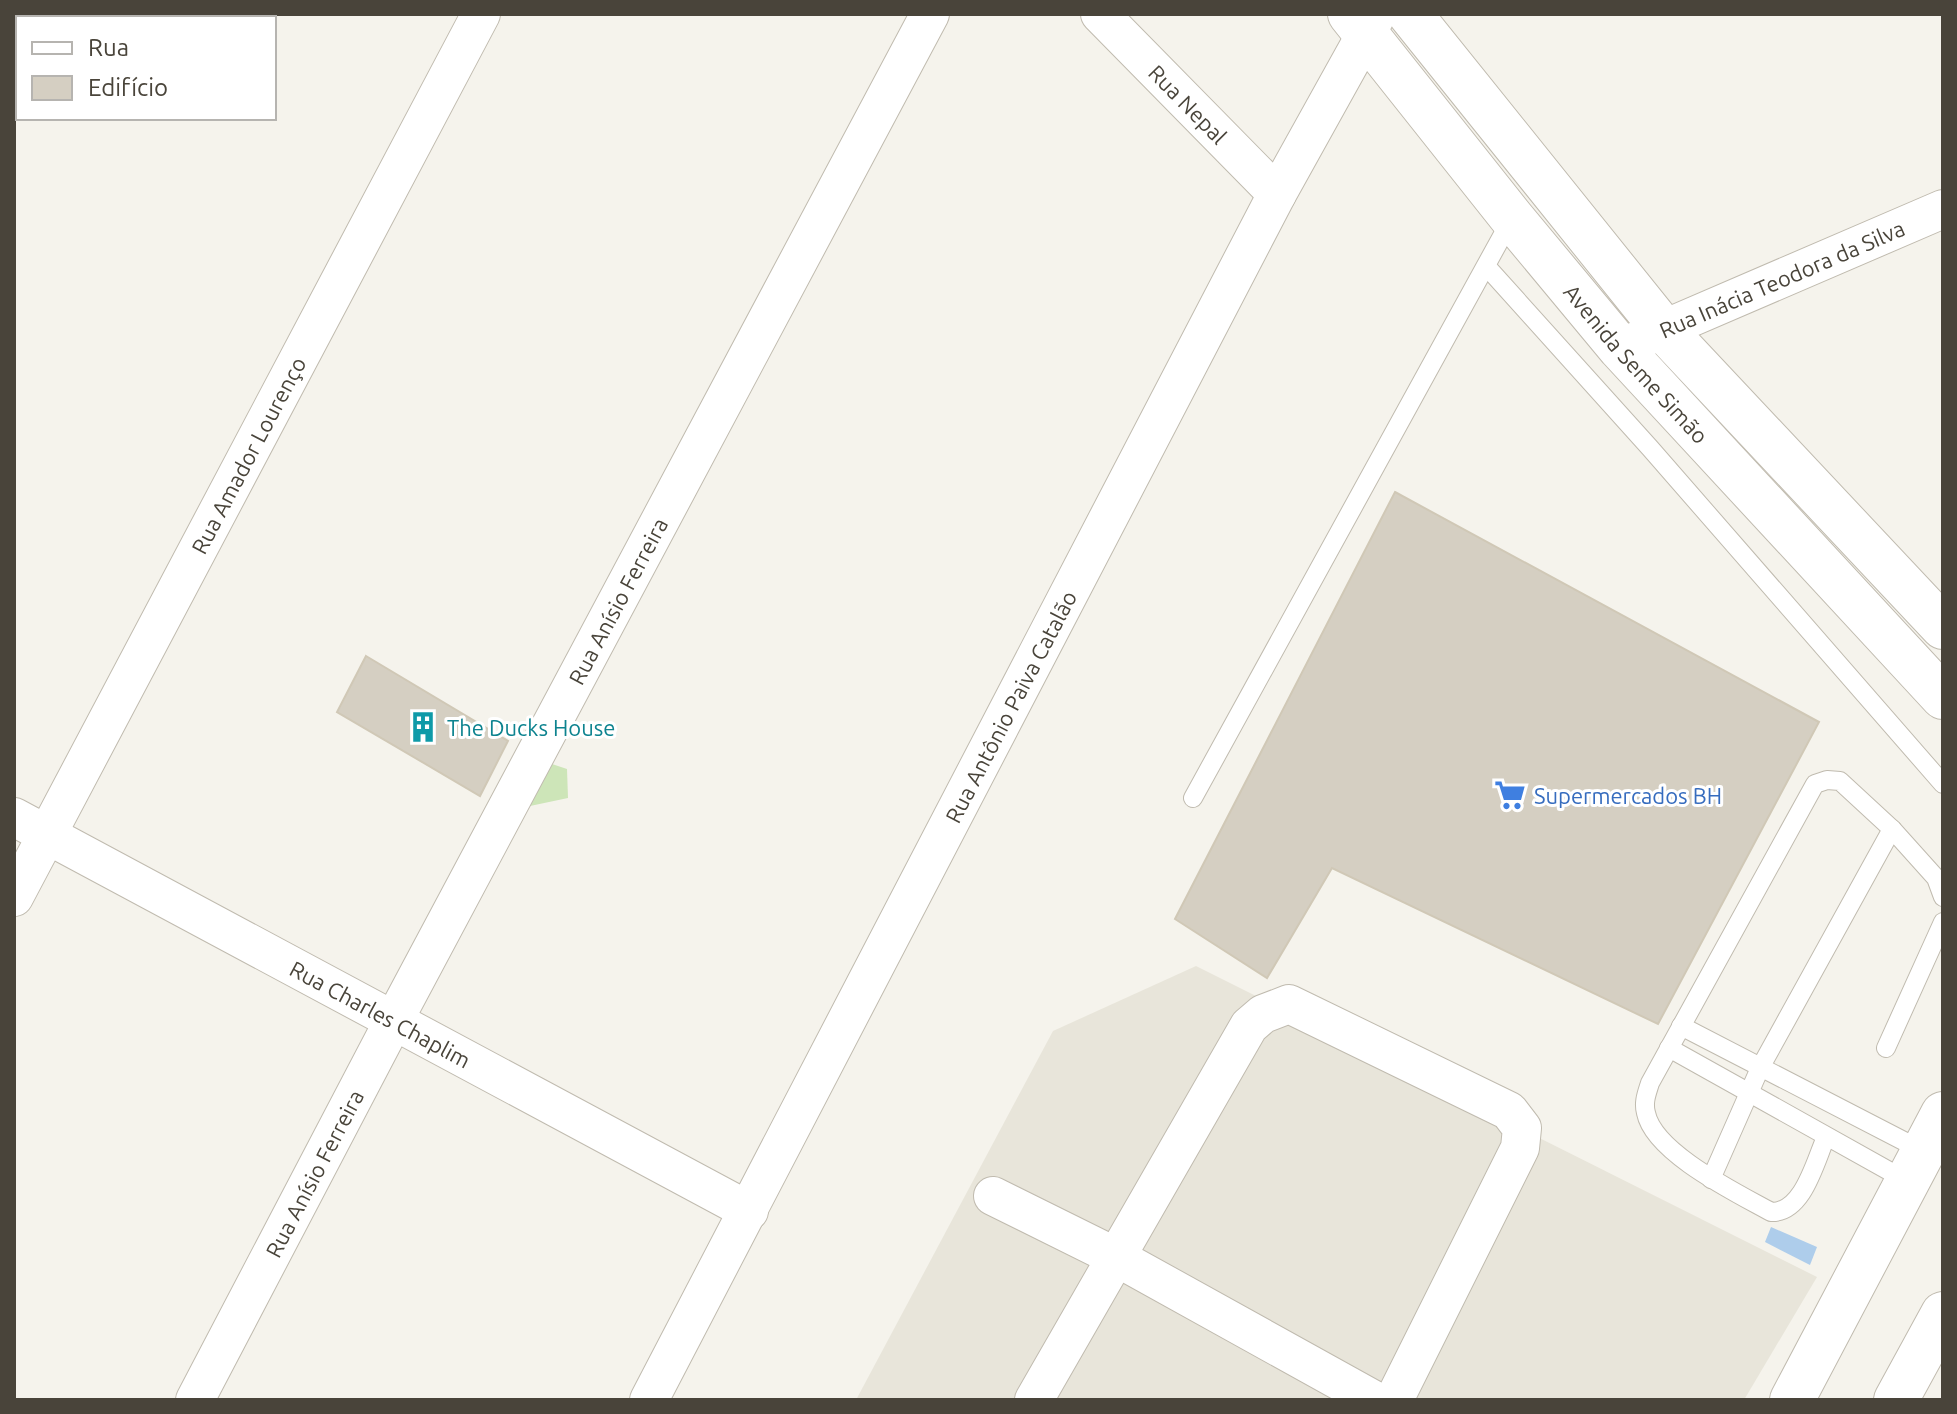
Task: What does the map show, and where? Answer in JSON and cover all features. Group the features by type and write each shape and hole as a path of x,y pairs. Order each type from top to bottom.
{"street":[{"name":"Rua Amador Lourenço","path":"14,897 481,14"},
{"name":"Rua Anísio Ferreira","path":"195,1400 930,14"},
{"name":"Rua Nepal","path":"1100,14 1277,194"},
{"name":"Avenida Seme Simão","path":"1410,14 1663,329 1943,627"},
{"name":"Rua Antônio Paiva Catalão","path":"649,1400 1277,194 1364,20"},
{"name":"Avenida Seme Simão","path":"1364,20 1512,218 1620,348 1761,503 1924,647 1943,697"},
{"name":"Rua Inácia Teodora da Silva","path":"1620,348 1943,209"},
{"name":"Rua Charles Chaplim","path":"14,817 749,1211"},
{"path":"1034,1400 1249,1026 1263,1014 1289,1004 1509,1111 1522,1128 1520,1148 1394,1400"},
{"path":"1792,1400 1924,1149"},
{"path":"993,1196 1116,1257 1374,1400"},
{"path":"1896,1400 1943,1315"}],"lane":[{"path":"1193,798 1512,218"},
{"path":"1487,267 1650,448 1943,784"},
{"path":"1826,1137 1799,1196 1781,1212 1771,1212 1711,1179 1674,1152 1651,1128 1645,1100 1650,1083 1815,784 1827,780 1840,781 1892,829 1936,878 1943,897"},
{"path":"1711,1179 1760,1068 1892,829"},
{"path":"1886,1048 1943,922"},
{"path":"1681,1026 1924,1149"},
{"path":"1669,1048 1826,1137 1924,1149"}],"shaded area":[{"path":"1196,966 1817,1277 1744,1400 856,1400 1053,1031"}],"green space":[{"path":"552,764 567,769 568,798 530,806"}],"water":[{"path":"1771,1227 1817,1247 1810,1265 1765,1242"}],"building":[{"name":"Supermercados BH","path":"1395,492 1819,722 1658,1024 1332,868 1267,978 1175,919"},
{"name":"The Ducks House","path":"366,656 508,741 480,796 337,712"}],"place":[{"name":"The Ducks House","path":"423,727"},
{"name":"Supermercados BH","path":"1510,795"}]}
